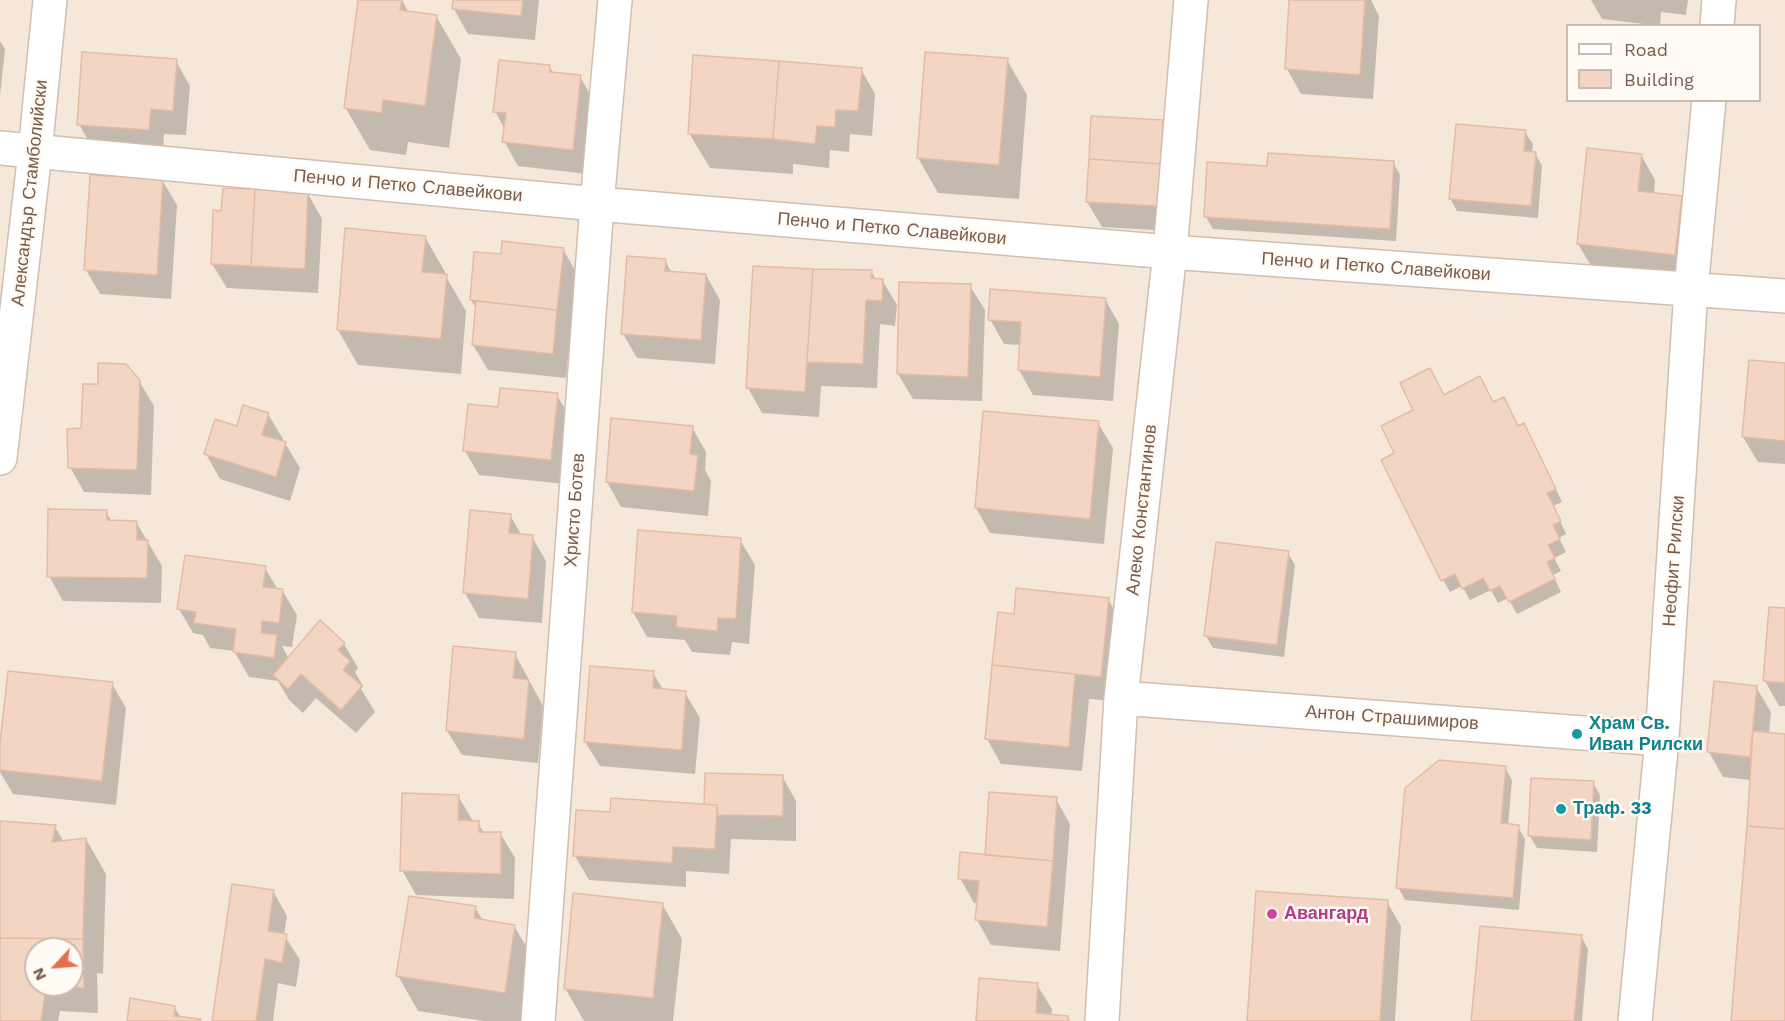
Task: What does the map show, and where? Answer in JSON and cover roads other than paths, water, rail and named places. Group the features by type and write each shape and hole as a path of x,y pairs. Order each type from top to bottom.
{"street":[{"name":"Александър Стамболийски","path":"0,458 50,0"},
{"name":"Христо Ботев","path":"538,1021 597,204 615,0"},
{"name":"Алеко Константинов","path":"1102,1021 1121,698 1170,252 1191,0"},
{"path":"1717,24 1719,0"},
{"name":"Неофит Рилски","path":"1635,1021 1662,738 1691,290 1709,102"},
{"name":"Пенчо и Петко Славейкови","path":"0,148 597,204 1170,252 1785,296"},
{"name":"Антон Страшимиров","path":"1121,698 1662,738"}],"place":[{"name":"Храм Св. Иван Рилски","path":"1577,734"},
{"name":"Траф. 33","path":"1561,809"},
{"name":"Авангард","path":"1272,914"}]}
